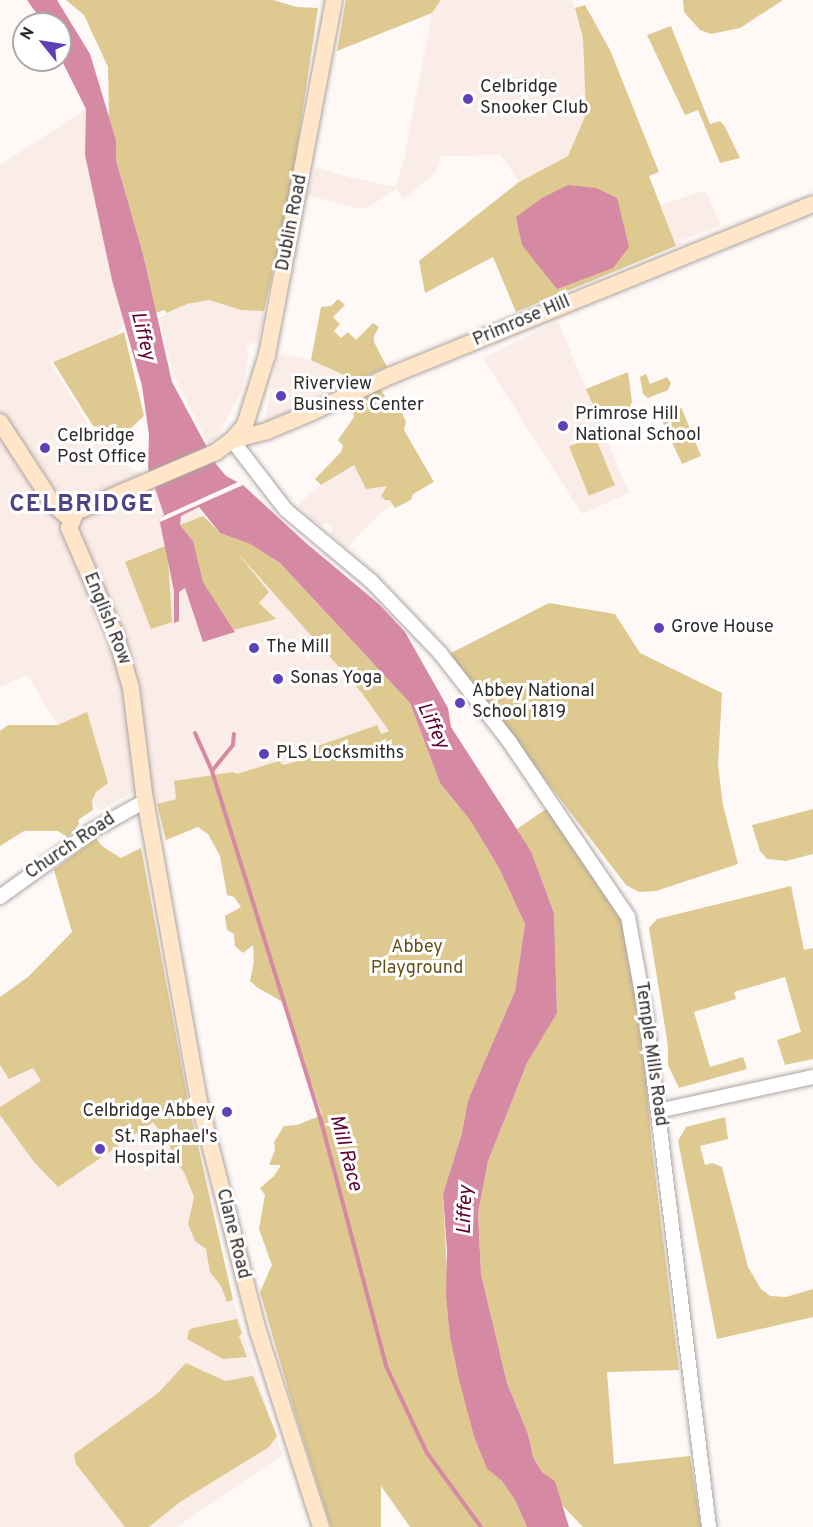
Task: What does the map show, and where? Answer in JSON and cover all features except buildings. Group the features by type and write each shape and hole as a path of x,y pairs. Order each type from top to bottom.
{"main road":[{"name":"Dublin Road","path":"232,440 251,411 265,364 298,201 334,0"},
{"name":"Primrose Hill","path":"232,440 267,431 310,414 392,375 813,204"},
{"path":"0,422 54,505 70,519 85,506 216,452 232,440"},
{"name":"English Row","path":"70,519 69,528 72,538 116,636 126,669 131,688 144,797"},
{"name":"Clane Road","path":"144,797 199,1102 258,1331 321,1527"}],"street":[{"name":"Temple Mills Road","path":"232,440 286,510 370,581 432,643 509,741 628,917 639,967 709,1527"},
{"name":"Church Road","path":"0,897 93,830 144,797"},
{"path":"658,1111 813,1077"}],"shaded area":[{"path":"441,0 572,0 583,38 586,114 568,156 519,182 501,155 441,156 436,172 404,199 396,189 369,207 360,209 307,195 316,167 348,177 395,187 403,164 432,13"},
{"path":"86,109 85,155 124,324 116,335 50,362 91,429 128,433 127,467 152,478 164,516 198,508 340,668 368,686 398,727 381,734 377,725 315,747 317,756 280,767 238,775 174,781 176,799 150,805 133,792 100,811 80,786 87,713 58,725 27,675 0,687 0,165"},
{"path":"705,190 721,226 680,241 681,244 676,246 661,205"},
{"path":"209,300 241,310 264,311 258,342 249,344 247,348 249,354 243,388 217,437 208,444 173,374 159,318 187,304"},
{"name":"Primrose Hill National School","path":"558,321 629,493 582,514 483,358"},
{"path":"284,355 320,362 355,380 296,407 285,416 269,423 265,422 277,356"},
{"path":"361,460 413,494 380,513 347,548 331,534 333,529 326,523 320,525 298,505 321,485"},
{"name":"St. Raphael's Hospital","path":"96,838 102,846 121,858 141,848 189,1106 233,1300 282,1455 177,1527 0,1527 0,997 28,977 72,932 54,870"}],"green space":[{"path":"66,0 273,0 297,7 318,8 290,195 264,311 241,310 209,300 187,304 167,313 164,310 156,313 143,254 116,160 116,140 109,117 108,67 84,15"},
{"path":"346,0 441,0 432,13 337,51"},
{"path":"683,0 783,0 740,28 711,34 700,30 684,12"},
{"path":"585,5 610,50 659,172 649,176 676,246 516,312 493,257 425,293 419,261 519,182 568,156 586,114 583,38 575,8"},
{"path":"671,26 710,124 720,121 724,125 740,158 720,163 698,110 685,115 647,35"},
{"path":"338,299 345,305 333,317 340,324 334,331 341,338 348,332 356,340 373,323 379,327 374,336 374,342 387,367 355,380 311,360 321,307 331,306"},
{"path":"124,332 144,416 129,430 93,426 53,362"},
{"path":"628,372 632,402 630,407 600,422 586,389"},
{"path":"646,374 650,384 667,377 671,383 668,390 648,398 643,394 640,377"},
{"path":"380,389 386,398 398,404 406,422 404,430 434,482 413,494 411,500 395,508 390,500 385,500 381,496 387,486 366,489 354,465 321,485 315,479 341,452 343,446 338,440 354,417 350,401 363,400 362,398"},
{"path":"678,406 682,409 701,456 682,464 660,416 665,407"},
{"path":"595,436 615,485 589,496 569,446"},
{"name":"Abbey Playground","path":"203,516 220,533 250,544 280,563 410,703 440,783 470,820 499,868 525,924 515,991 468,1100 462,1133 443,1194 450,1337 474,1437 487,1469 502,1481 515,1500 527,1527 410,1527 381,1486 381,1527 331,1527 260,1292 272,1265 259,1229 265,1195 260,1188 274,1176 281,1165 269,1165 275,1150 274,1142 284,1126 297,1125 322,1115 283,1002 250,981 254,961 253,945 243,953 235,946 234,934 227,930 225,916 241,907 234,897 227,895 220,856 208,834 198,827 166,840 157,804 176,799 174,781 233,772 237,774 279,761 283,765 317,756 315,747 377,725 381,734 389,731 362,693 236,551 269,592 259,603 276,619 234,630 203,582 193,541 180,525"},
{"path":"165,546 168,558 172,622 151,629 125,562"},
{"path":"549,603 615,614 640,653 722,693 718,765 723,805 738,864 656,891 639,892 626,885 449,654"},
{"path":"87,712 108,783 96,792 92,801 93,810 78,820 79,824 67,837 58,831 24,831 0,846 0,731 8,725 58,725"},
{"path":"549,807 621,918 642,1035 652,1149 679,1370 607,1372 614,1464 690,1456 701,1527 583,1527 560,1503 555,1481 542,1472 533,1457 528,1434 507,1383 481,1274 478,1213 488,1161 527,1063 557,1012 554,913 531,851 517,829"},
{"path":"813,809 813,854 786,861 767,859 760,851 752,825"},
{"path":"96,838 102,846 121,858 141,848 189,1106 233,1300 227,1302 221,1286 210,1272 206,1249 195,1241 188,1224 194,1197 184,1172 172,1157 170,1146 153,1122 58,1187 34,1162 0,1115 0,1107 41,1081 33,1068 9,1079 0,1065 0,997 28,977 72,932 54,870"},
{"path":"791,886 804,950 813,948 813,1059 785,1065 777,1040 801,1032 785,977 734,992 736,999 694,1012 710,1067 743,1057 747,1069 679,1088 668,1065 668,1046 649,928 657,919"},
{"path":"725,1117 728,1139 700,1146 705,1165 712,1163 722,1167 748,1267 761,1289 770,1296 786,1297 813,1289 813,1317 717,1339 678,1141 686,1127"},
{"path":"237,1319 242,1334 239,1336 247,1357 223,1359 187,1339 189,1330 193,1328"},
{"path":"186,1363 225,1381 253,1376 277,1436 269,1447 180,1502 149,1527 125,1527 76,1464 74,1454 158,1393"}],"water":[{"path":"27,0 57,0 64,12 36,12"},
{"name":"Liffey","path":"72,25 90,54 116,140 116,160 143,254 172,382 216,464 226,476 243,485 306,543 380,605 405,632 448,708 451,727 531,851 554,913 557,1013 527,1063 488,1161 478,1213 481,1274 507,1383 528,1434 533,1457 542,1472 555,1481 569,1527 527,1527 515,1500 502,1481 487,1469 474,1437 459,1379 450,1337 446,1295 447,1251 443,1194 462,1133 468,1100 515,991 525,924 499,868 470,820 440,783 410,703 280,563 250,544 220,533 199,507 181,516 180,525 193,541 203,582 235,632 203,642 185,588 179,592 179,621 174,623 174,591 159,518 164,515 148,467 149,435 142,386 112,280 85,155 86,109 68,72 72,72"},
{"path":"568,185 596,188 617,198 629,247 613,268 557,289 522,245 516,217 542,198"}],"pier":[{"path":"238,482 243,485 160,522 159,518"}],"waterway":[{"name":"Mill Race","path":"195,733 212,771 321,1121 386,1366 427,1453 481,1527"},
{"name":"Mill Race","path":"212,771 233,745 234,734"}],"place":[{"name":"Celbridge Snooker Club","path":"468,99"},
{"name":"Riverview Business Center","path":"281,396"},
{"name":"Primrose Hill National School","path":"563,426"},
{"name":"Celbridge Post Office","path":"45,448"},
{"name":"Grove House","path":"659,628"},
{"name":"The Mill","path":"254,648"},
{"name":"Sonas Yoga","path":"278,679"},
{"name":"Abbey National School 1819","path":"460,703"},
{"name":"PLS Locksmiths","path":"264,754"},
{"name":"Celbridge Abbey","path":"227,1112"},
{"name":"St. Raphael's Hospital","path":"100,1149"}],"district":[{"name":"CELBRIDGE","path":"82,506"}]}
